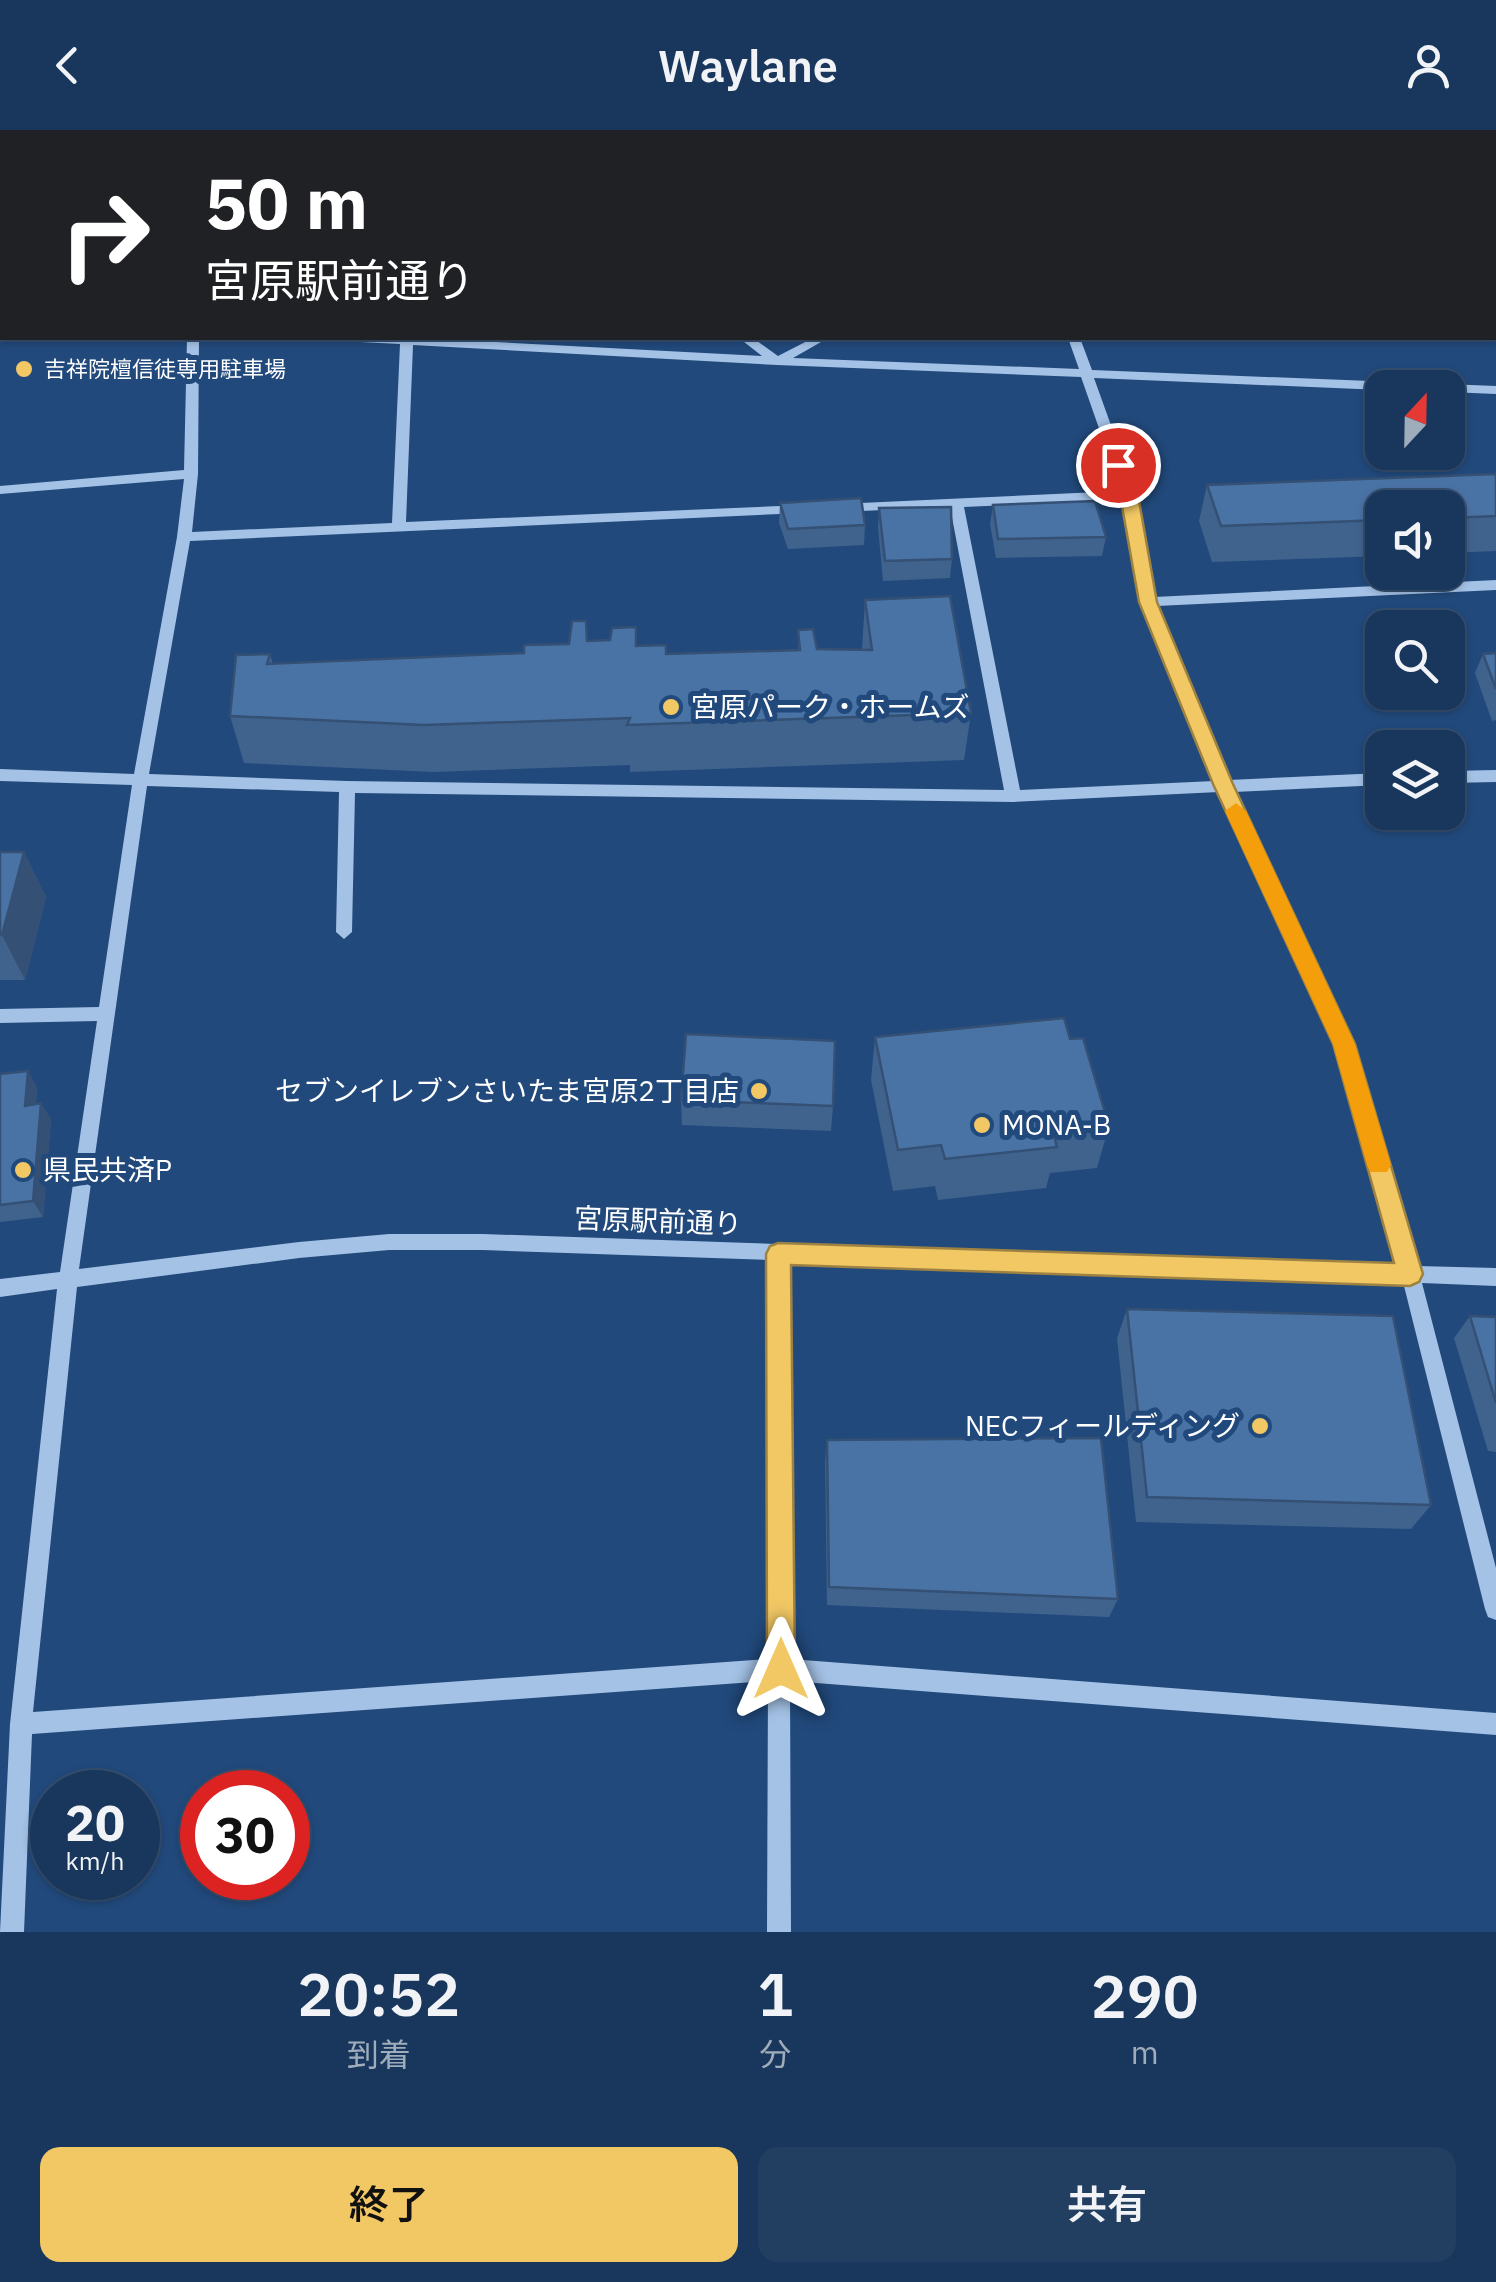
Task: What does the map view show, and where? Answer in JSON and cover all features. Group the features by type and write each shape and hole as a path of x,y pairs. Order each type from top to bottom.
{"street":[{"path":"12,1932 21,1724 68,1280 140,782 184,537 191,474 192,340"},
{"path":"399,527 406,340 776,361 1365,385"},
{"path":"748,340 776,361"},
{"path":"776,361 818,340"},
{"path":"1075,340 1129,495 1148,602 1223,784 1344,1044 1410,1274 1496,1609"},
{"path":"1465,389 1496,390"},
{"path":"0,490 191,474"},
{"path":"184,537 1129,495"},
{"path":"956,503 1013,796"},
{"path":"1148,602 1496,585"},
{"path":"0,775 347,787 1013,796 1365,780"},
{"path":"1465,777 1496,776"},
{"path":"344,932 347,787"},
{"path":"0,1016 104,1014"},
{"name":"宮原駅前通り","path":"0,1288 389,1242 1496,1277"},
{"path":"778,1254 780,1932"},
{"path":"21,1724 781,1669 1496,1724"}],"building":[{"path":"1496,474 1496,516 1465,517 1465,490 1365,490 1365,521 1221,526 1207,485"},
{"path":"861,498 865,525 788,529 780,503"},
{"path":"1095,501 1106,537 998,539 993,505"},
{"path":"951,507 952,559 885,561 879,508"},
{"path":"950,596 971,713 627,725 630,718 424,725 230,716 236,655 270,654 267,664 524,653 524,645 569,644 572,621 586,621 587,641 610,640 612,628 636,627 636,646 666,645 666,654 800,650 798,630 813,629 817,649 872,650 865,600"},
{"path":"1496,653 1496,689 1483,654"},
{"path":"0,852 24,852 2,935 0,935"},
{"path":"1064,1018 1070,1039 1083,1038 1109,1126 1053,1132 1057,1147 945,1159 941,1145 898,1150 875,1037"},
{"path":"686,1034 835,1041 833,1106 681,1100"},
{"name":"県民共済P","path":"28,1071 25,1106 41,1103 33,1201 0,1205 0,1074"},
{"path":"1127,1309 1393,1316 1431,1505 1147,1497"},
{"path":"1470,1316 1496,1317 1496,1403"},
{"path":"1101,1438 1118,1599 829,1587 827,1440"}],"slow traffic":[{"path":"1236,811 1344,1044 1379,1165"}],"place":[{"name":"吉祥院檀信徒専用駐車場","path":"24,369"},
{"name":"宮原パーク・ホームズ","path":"671,707"},
{"name":"セブンイレブンさいたま宮原2丁目店","path":"759,1091"},
{"name":"MONA-B","path":"982,1125"},
{"name":"県民共済P","path":"23,1170"},
{"name":"NECフィールディング","path":"1260,1426"}],"route":[{"path":"781,1669 778,1254 1410,1274 1344,1044 1223,784 1148,602 1129,495 1118,465"}]}
